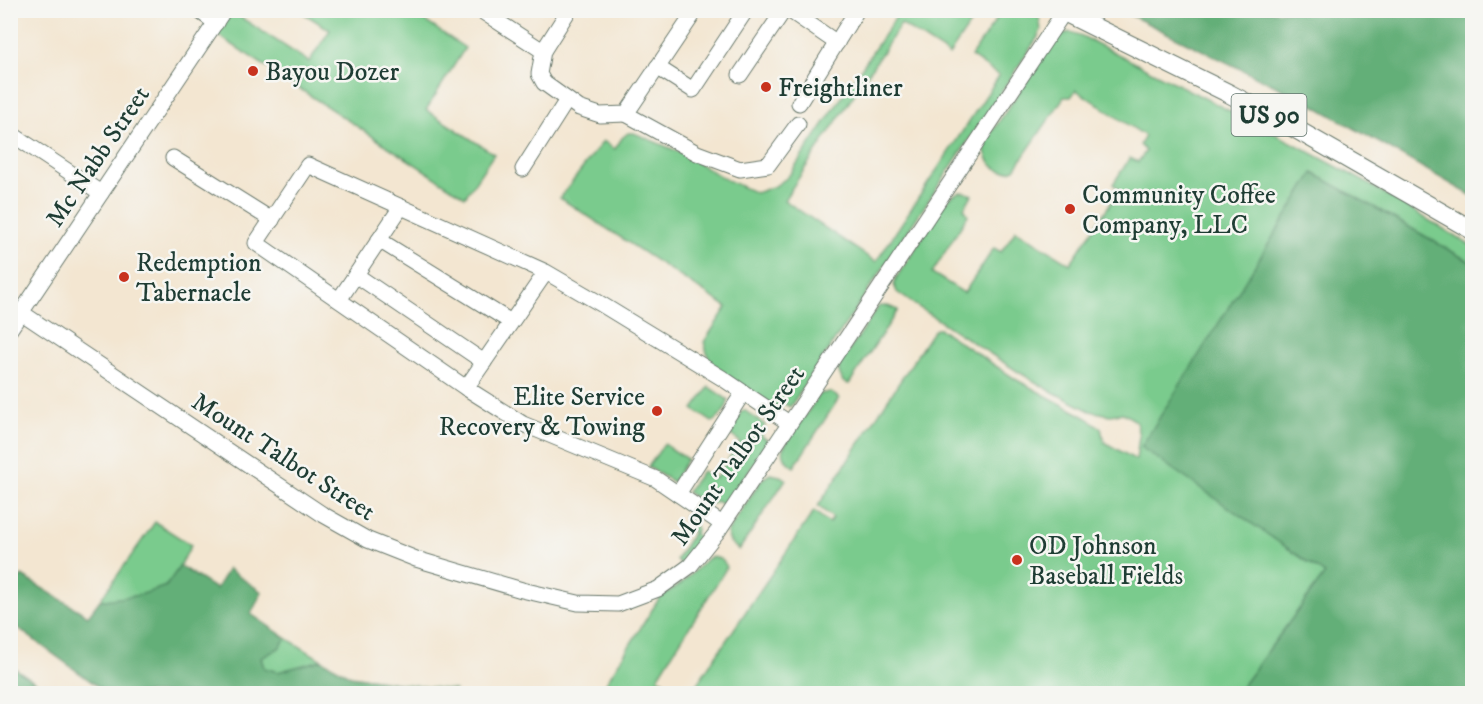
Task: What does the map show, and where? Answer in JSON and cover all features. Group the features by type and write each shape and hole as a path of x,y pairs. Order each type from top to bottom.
{"main road":[{"name":"US 90","path":"1062,11 1294,128 1473,230"}],"street":[{"path":"198,10 220,17"},
{"path":"480,10 543,51"},
{"path":"569,10 543,51 539,74 544,83 579,108 600,115 626,114 697,153 740,169 768,165 798,124"},
{"path":"626,114 696,10"},
{"path":"657,67 693,90 746,10"},
{"path":"740,75 784,10"},
{"path":"789,10 837,43"},
{"path":"799,103 837,43 854,11"},
{"name":"Mount Talbot Street","path":"22,313 322,514 368,540 417,559 522,590 578,603 618,604 658,590 690,566 722,524 1062,11"},
{"name":"Mc Nabb Street","path":"10,329 220,17"},
{"path":"523,169 567,100"},
{"path":"10,133 101,193"},
{"path":"173,158 272,220"},
{"path":"722,524 656,479 523,424 466,388 256,243 308,165 546,272 601,304 789,423"},
{"path":"339,300 401,207"},
{"path":"379,240 511,322"},
{"path":"466,388 546,272"},
{"path":"356,275 484,362"},
{"path":"678,494 743,393"}],"green space":[{"path":"231,11 309,62 330,30 300,11 410,11 465,48 426,110 494,154 465,197 216,34"},
{"path":"900,11 979,11 949,55 901,24 784,200 876,262 999,76 971,56 1002,11 1028,11 1039,17 1041,30 790,407 783,403 779,407 774,407 710,364 704,342 727,307 560,198 603,141 615,149 628,133 634,133 684,154 723,178 756,193 775,186 788,177"},
{"path":"1122,11 1472,11 1472,196 1310,103"},
{"path":"1070,32 1295,144 1365,182 1472,246 1472,263 1381,211 1142,447 1325,574 1237,693 690,694 814,511 829,523 833,518 818,506 936,329 940,329 1017,380 1087,418 1101,428 1104,442 1136,460 1139,436 1136,421 1123,413 1110,415 1090,411 1049,390 915,305 897,292 894,285 896,278 944,204 957,193 972,195 964,208 968,215 932,273 964,293 994,248 1001,252 1016,230 1070,264 1114,198 1116,200 1121,194 1117,192 1119,189 1113,184 1130,158 1138,162 1146,151 1140,145 1145,136 1076,90 1071,97 1064,97 1015,169 1002,171 997,169 986,155 985,142 1054,41"},
{"path":"1313,173 1472,263 1472,693 1237,693 1325,574 1141,447"},
{"path":"879,306 888,306 898,310 849,384 843,382 839,366"},
{"path":"709,387 728,400 723,413 712,422 693,409"},
{"path":"830,392 839,398 794,467 786,459 783,448 820,394"},
{"path":"744,410 765,425 761,436 769,441 725,506 716,501 705,504 687,492 702,471 716,478 740,442 731,435 729,430"},
{"path":"664,444 687,459 673,482 648,467"},
{"path":"770,474 786,479 739,550 730,542 727,533 762,479"},
{"path":"684,515 694,523 695,534 701,539 682,564 676,560 693,533"},
{"path":"155,522 191,545 180,567 160,589 124,598 100,600"},
{"path":"713,557 721,560 727,567 658,677 678,693 599,694 660,597 681,584 707,559"},
{"path":"180,566 216,589 228,569 262,592 251,614 286,638 279,648 261,658 264,668 278,672 322,660 351,676 398,683 392,694 107,693 11,623 11,586 22,576 88,616 100,600 140,595 166,586"},
{"path":"286,638 322,660 278,672 264,668 261,658 279,648"},
{"path":"11,666 52,693 11,693"},
{"path":"398,683 455,690 453,694 392,694"}],"place":[{"name":"Bayou Dozer","path":"253,71"},
{"name":"Freightliner","path":"766,87"},
{"name":"Community Coffee Company, LLC","path":"1070,209"},
{"name":"Redemption Tabernacle","path":"124,277"},
{"name":"Elite Service Recovery & Towing","path":"657,411"},
{"name":"OD Johnson Baseball Fields","path":"1017,560"}]}
